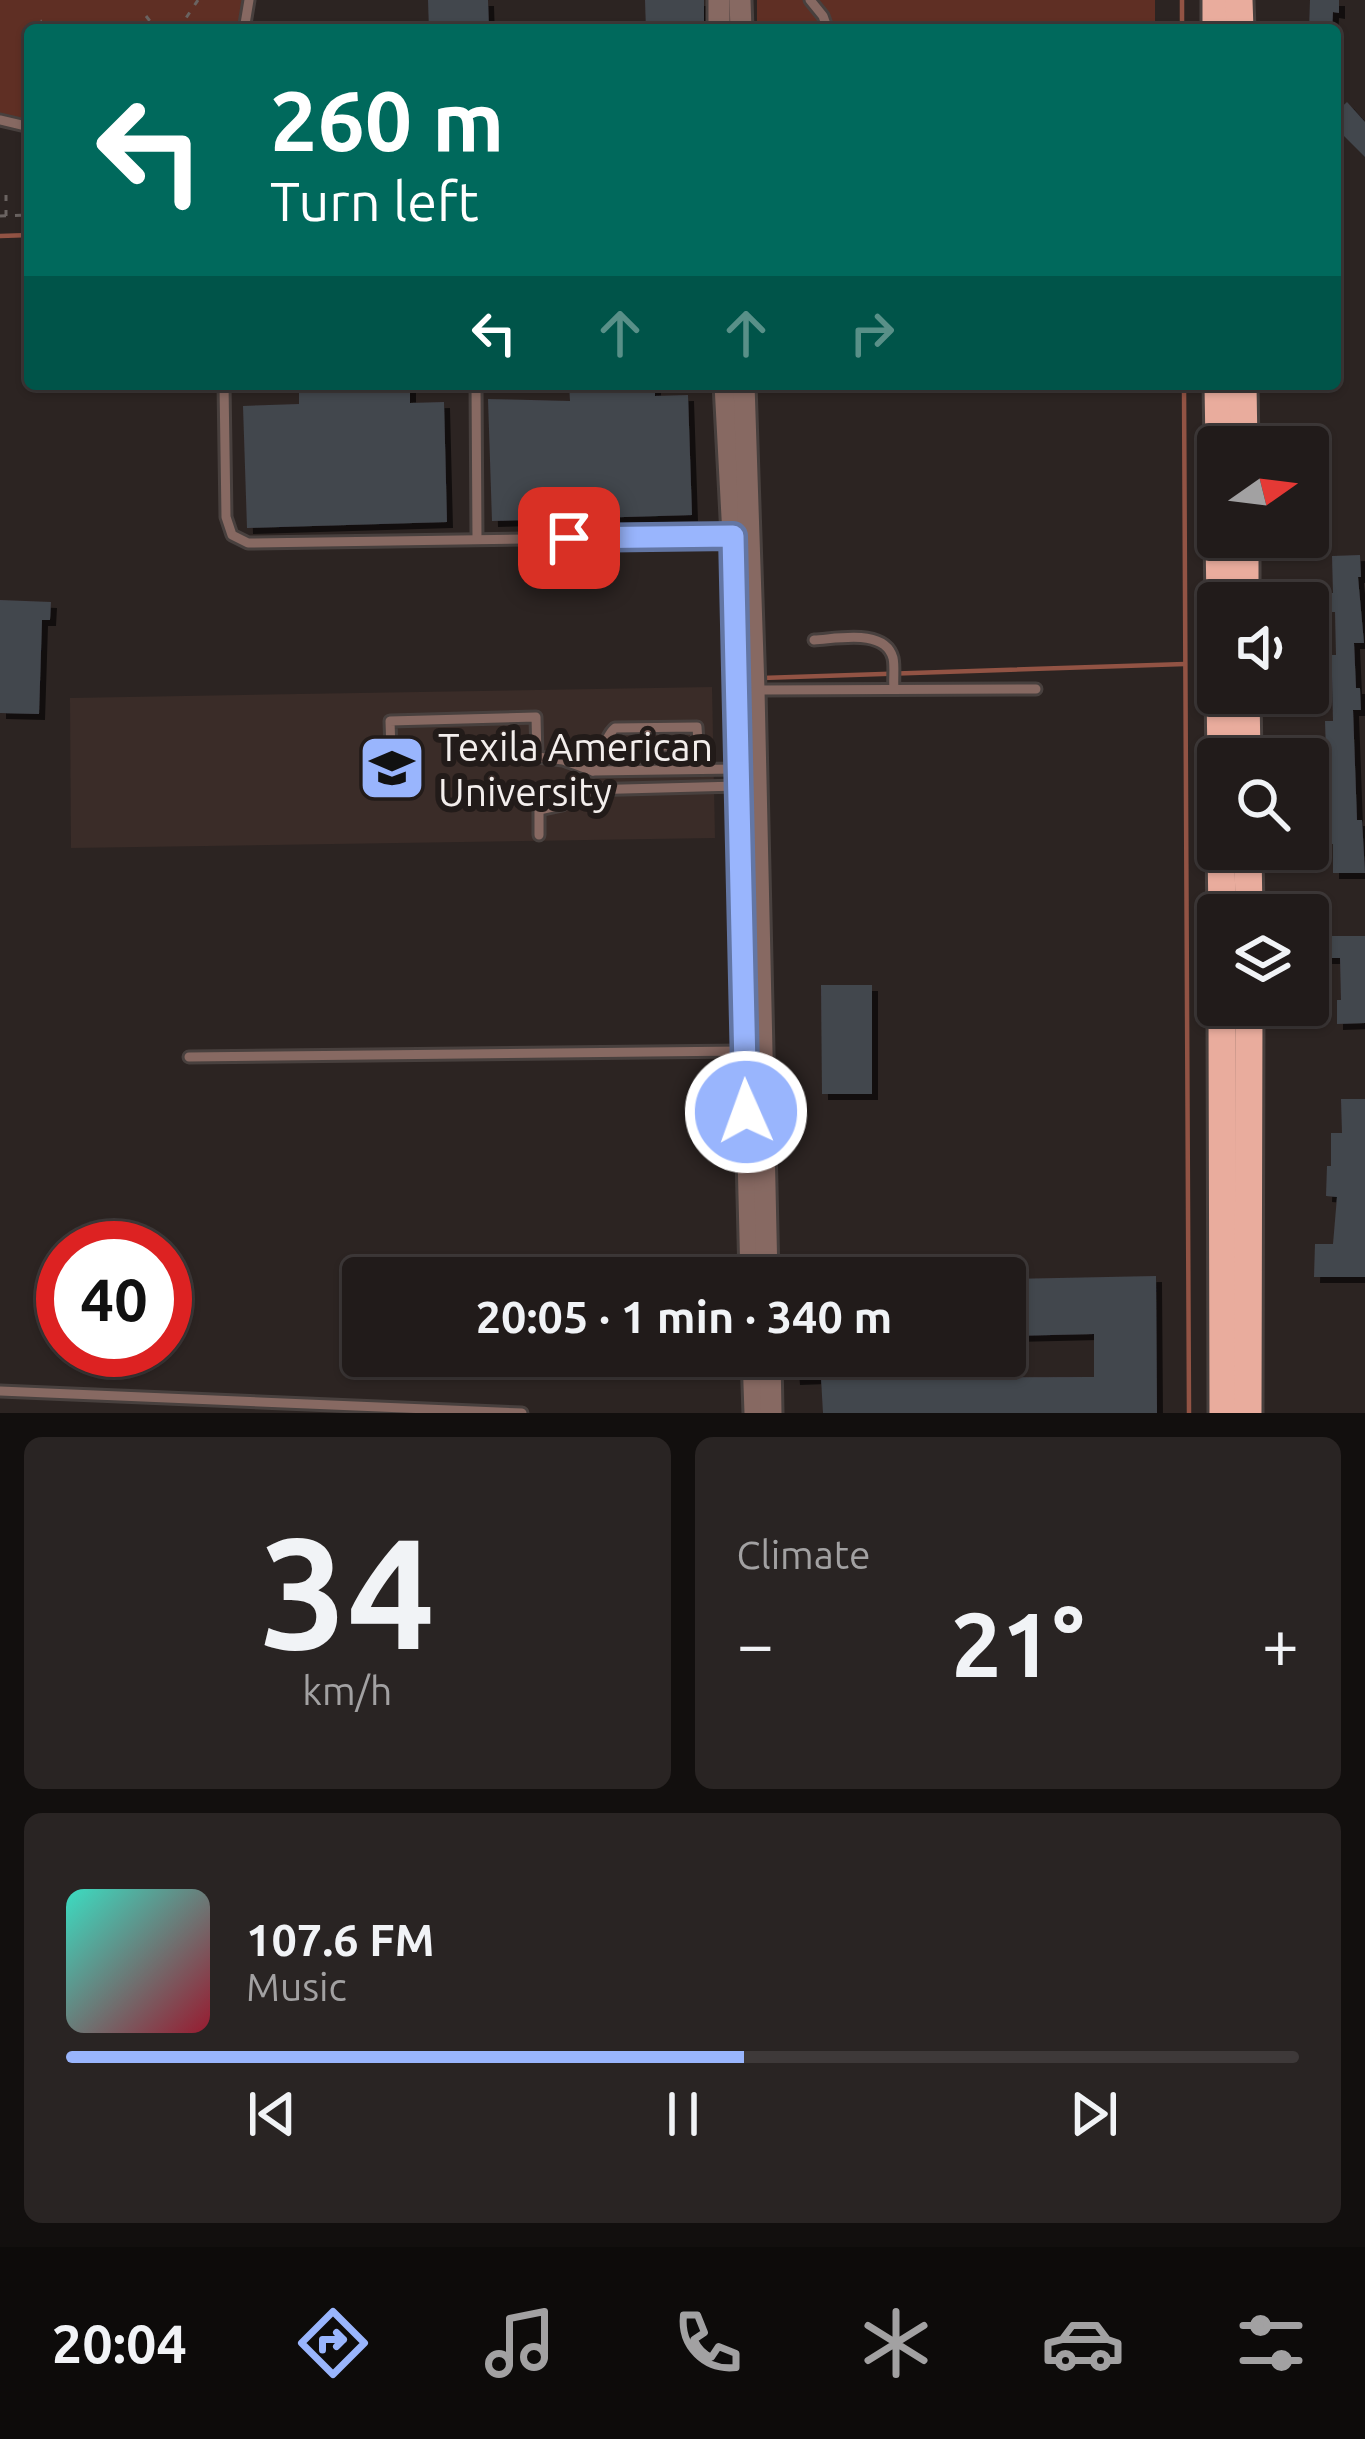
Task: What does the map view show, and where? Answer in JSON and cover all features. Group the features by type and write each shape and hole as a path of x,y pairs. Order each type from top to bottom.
{"main road":[{"path":"1218,390 1219,426"},
{"path":"1243,390 1244,426"},
{"path":"1222,1026 1223,1413"},
{"path":"1248,1413 1249,1026"}],"street":[{"path":"726,390 754,689 746,777"},
{"path":"744,390 741,535 752,1051 751,1257"},
{"path":"752,1051 766,1257"},
{"path":"754,1377 755,1413"},
{"path":"770,1377 771,1413"}],"lane":[{"path":"224,390 226,517 228,529 239,541 741,535"},
{"path":"476,390 477,539"},
{"path":"814,640 876,639 893,658 894,688"},
{"path":"754,689 1036,689"},
{"path":"392,782 390,721 536,717 537,757 563,760 590,771 746,777"},
{"path":"585,790 590,771 615,728 697,727 698,742 691,745 604,750"},
{"path":"539,836 539,810 562,806 585,790 746,777"},
{"path":"189,1058 752,1051"},
{"path":"0,1391 522,1413"}],"path":[{"path":"146,16 152,24"},
{"path":"34,24 42,21"},
{"path":"3,216 6,195"}],"shaded area":[{"path":"0,0 249,0 245,24 24,24 24,126 0,120"},
{"path":"757,0 1155,0 1155,24 757,24"},
{"name":"Texila American University","path":"712,687 715,838 71,848 70,698"}],"building":[{"path":"428,0 488,0 489,24 429,24"},
{"path":"645,0 704,0 704,24 646,24"},
{"path":"1310,0 1339,0 1332,24 1309,24"},
{"path":"1347,102 1365,122 1365,157 1341,133 1341,108"},
{"path":"299,390 410,390 410,403 444,402 447,522 247,528 243,406 299,404"},
{"path":"569,390 655,390 655,396 688,395 692,515 492,521 488,399 570,401"},
{"path":"1360,555 1364,643 1354,643 1361,710 1353,710 1357,820 1362,820 1365,873 1333,873 1333,844 1329,844 1325,721 1333,721 1329,655 1336,655 1335,612 1330,612 1329,593 1333,593 1332,556"},
{"path":"0,600 51,602 50,620 42,620 39,714 0,713"},
{"path":"1329,936 1365,936 1365,1023 1337,1024 1340,958 1329,958"},
{"path":"821,985 872,985 872,1094 822,1094"},
{"path":"1341,1099 1365,1099 1365,1277 1314,1277 1315,1244 1333,1244 1337,1197 1326,1196 1327,1166 1331,1166 1331,1133 1342,1133"},
{"path":"1156,1276 1157,1413 823,1413 821,1378 794,1379 794,1377 1094,1377 1094,1334 1026,1336 1026,1279"}],"waterway":[{"path":"1182,0 1182,24"},
{"path":"0,236 24,235"},
{"path":"1184,390 1189,1413"},
{"path":"759,678 1185,664"}],"place":[{"name":"Texila American University","path":"392,768"}],"route":[{"path":"569,538 733,536 746,1112"}]}
